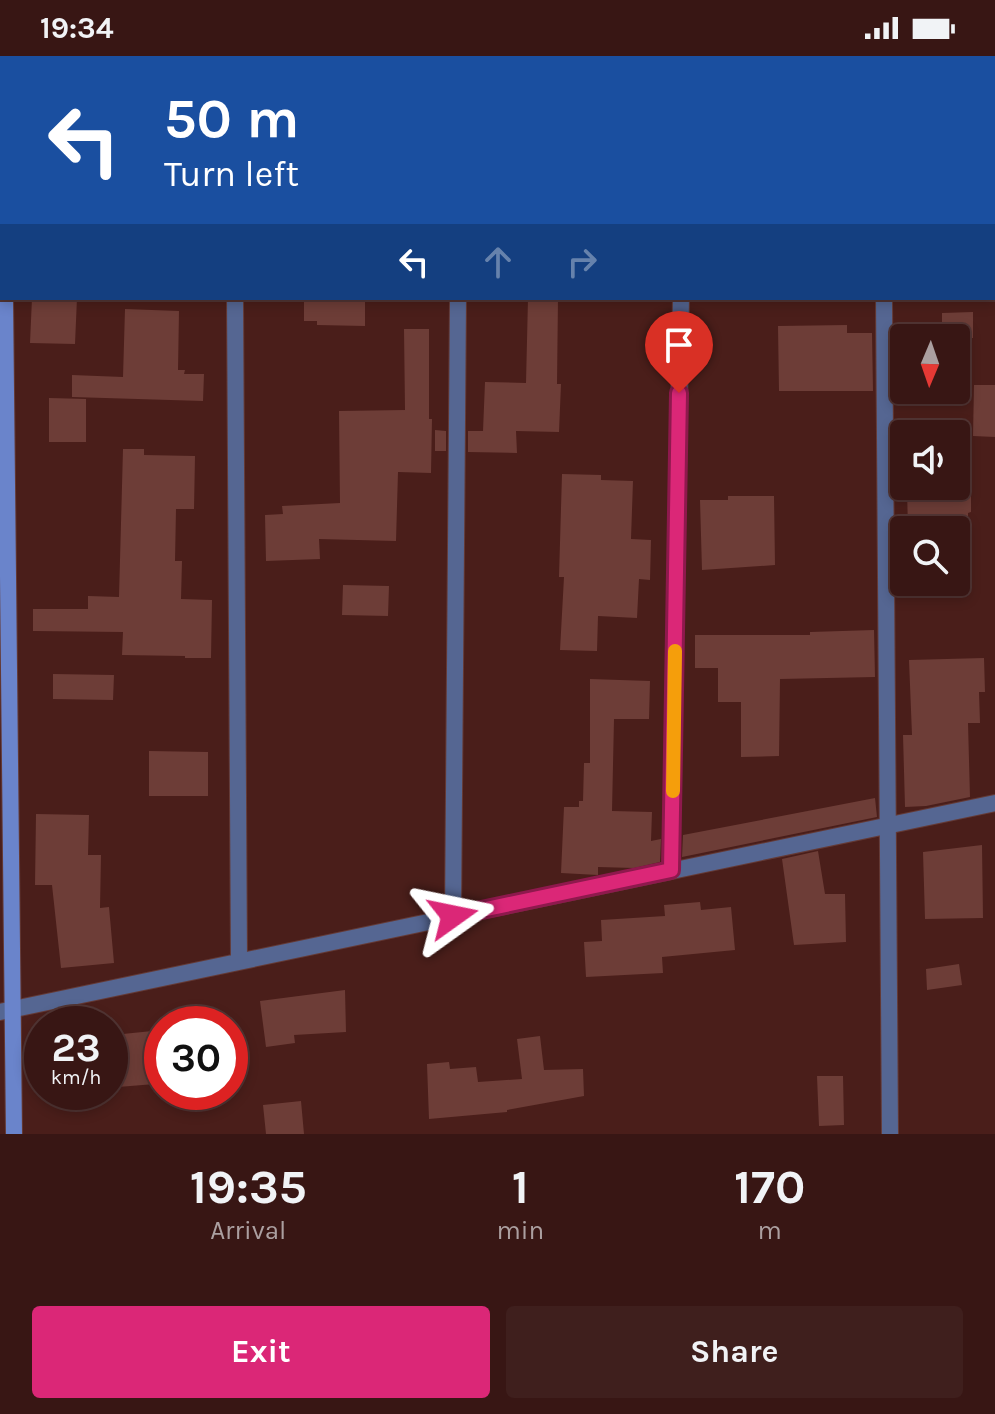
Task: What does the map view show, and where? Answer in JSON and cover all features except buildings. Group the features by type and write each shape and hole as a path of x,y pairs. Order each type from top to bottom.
{"main road":[{"path":"5,300 6,1011 14,1134"}],"street":[{"path":"235,300 239,962"},
{"path":"453,916 458,300"},
{"path":"671,870 681,300"},
{"path":"884,300 890,1134"},
{"path":"6,1011 995,803"}],"slow traffic":[{"path":"673,791 675,651"}],"route":[{"path":"453,916 671,870 679,393"}]}
